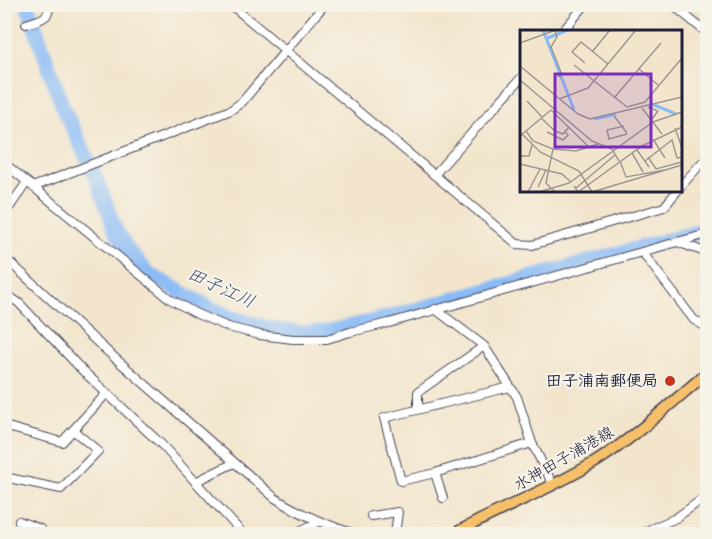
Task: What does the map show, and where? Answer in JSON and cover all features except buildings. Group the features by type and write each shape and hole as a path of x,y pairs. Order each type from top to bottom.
{"main road":[{"name":"水神田子浦港線","path":"454,534 595,462 618,447 708,372"}],"street":[{"path":"26,24 46,17 50,12 48,4"},
{"path":"230,4 517,244 532,245 664,207 676,192"},
{"path":"4,215 30,184 119,155 231,110 242,102 325,4"},
{"path":"564,30 586,4"},
{"path":"672,4 708,34"},
{"path":"434,175 520,79"},
{"path":"682,186 708,156"},
{"path":"4,163 170,299 228,327 271,337 327,339 708,234"},
{"path":"677,242 708,253"},
{"path":"642,252 694,320 708,328"},
{"path":"4,257 275,498 320,522 354,534"},
{"path":"4,292 19,303 82,370 162,445 243,534"},
{"path":"435,309 484,346 517,397 532,443 553,485"},
{"path":"418,409 418,392 484,346"},
{"path":"510,387 384,418 401,481 532,443"},
{"path":"4,426 62,442 107,393"},
{"path":"4,477 61,489 98,451 73,430"},
{"path":"195,482 234,463"},
{"path":"435,473 443,498"},
{"path":"645,533 676,518 708,495"},
{"path":"371,516 398,512 395,534"},
{"path":"19,521 39,529 38,534"},
{"path":"294,534 320,522"}],"waterway":[{"name":"田子江川","path":"27,4 64,110 96,177 115,229 127,249 149,274 233,318 275,330 302,333 324,332 378,320 708,229"},
{"path":"696,193 708,201"},
{"path":"304,534 317,528 334,534"}],"place":[{"name":"田子浦南郵便局","path":"670,381"}]}
